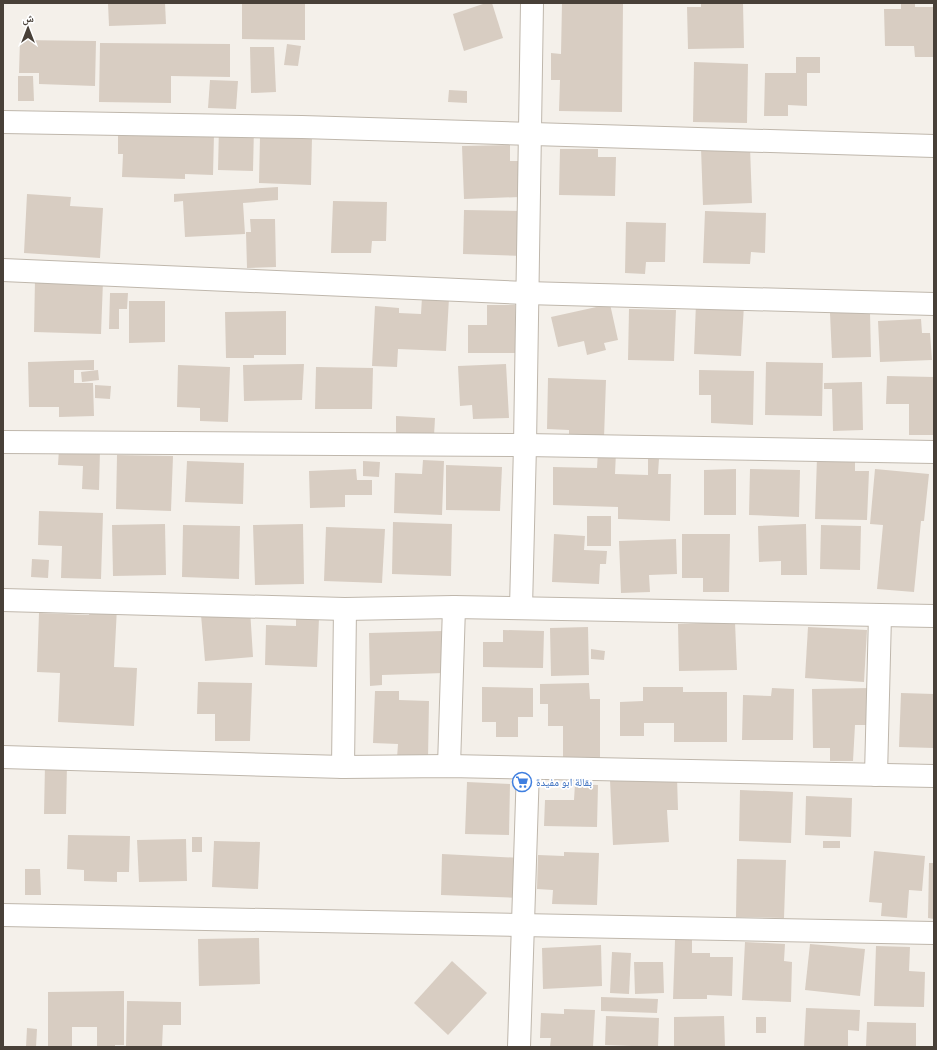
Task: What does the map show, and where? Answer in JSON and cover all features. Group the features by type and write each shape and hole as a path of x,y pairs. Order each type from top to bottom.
{"street":[{"path":"521,608 532,3"},
{"path":"3,122 154,124 934,146"},
{"path":"3,270 526,294 934,304"},
{"path":"3,442 525,444 934,452"},
{"path":"3,600 345,609 454,607 934,616"},
{"path":"449,766 454,607"},
{"path":"343,767 345,609"},
{"path":"876,775 880,615"},
{"path":"3,757 343,767 449,766 934,776"},
{"path":"519,1047 528,768"},
{"path":"3,915 934,933"}],"building":[{"path":"108,3 165,3 166,24 109,26"},
{"path":"242,3 305,3 305,40 242,39"},
{"path":"486,3 492,3 503,38 464,51 453,14"},
{"path":"562,3 623,3 622,112 559,111 560,80 551,80 551,53 561,54"},
{"path":"701,3 743,3 744,48 688,49 687,7 701,7"},
{"path":"901,3 915,3 915,7 934,7 934,57 915,57 914,46 885,46 884,9 901,9"},
{"path":"20,40 96,41 95,86 39,84 39,73 19,73"},
{"path":"100,43 230,44 230,77 171,76 171,103 99,102"},
{"path":"287,44 301,46 298,66 284,65"},
{"path":"250,47 274,47 276,92 251,93"},
{"path":"796,57 820,57 820,73 807,73 807,106 788,105 788,116 764,116 765,73 796,73"},
{"path":"694,62 748,64 747,123 693,122"},
{"path":"18,76 33,76 34,101 18,101"},
{"path":"210,80 238,81 236,109 208,108"},
{"path":"449,90 467,91 467,103 448,102"},
{"path":"219,126 254,127 253,171 218,170"},
{"path":"118,131 214,134 213,175 185,174 185,179 122,177 123,154 118,154"},
{"path":"260,136 312,137 311,185 259,183"},
{"path":"510,145 510,161 519,161 520,197 464,199 462,146"},
{"path":"750,147 752,203 703,205 701,148"},
{"path":"560,149 598,149 598,157 616,157 615,196 559,195"},
{"path":"278,187 278,200 243,203 245,234 185,237 183,201 174,202 174,194"},
{"path":"27,194 71,197 70,206 103,208 100,258 24,253"},
{"path":"333,201 387,202 386,241 372,241 371,253 331,253"},
{"path":"464,210 525,211 524,256 463,254"},
{"path":"705,211 766,213 765,253 751,252 750,264 703,263"},
{"path":"250,219 275,219 276,267 247,268 246,232 251,232"},
{"path":"626,222 666,223 665,262 646,262 645,274 625,273"},
{"path":"35,279 103,281 101,334 34,332"},
{"path":"110,293 128,293 127,309 119,309 119,329 109,329"},
{"path":"422,297 449,298 446,351 398,349 397,367 372,366 375,306 399,308 399,313 421,314"},
{"path":"129,301 165,301 165,342 129,343"},
{"path":"696,303 744,305 741,356 694,354"},
{"path":"610,304 618,340 604,343 606,350 587,355 584,341 558,347 551,317"},
{"path":"487,305 515,305 515,317 525,317 519,353 468,353 468,325 487,325"},
{"path":"629,309 676,310 674,361 628,360"},
{"path":"286,311 286,355 254,355 254,358 226,358 225,312"},
{"path":"870,312 871,357 832,358 830,313"},
{"path":"921,319 922,333 930,333 932,360 880,362 878,321"},
{"path":"94,360 94,370 74,370 74,383 93,383 94,416 59,417 59,407 29,407 28,362"},
{"path":"766,362 823,363 822,416 765,415"},
{"path":"304,364 302,400 244,401 243,365"},
{"path":"506,364 509,418 473,419 472,405 460,406 458,366"},
{"path":"178,365 230,367 228,422 200,421 200,408 177,407"},
{"path":"316,367 373,368 372,409 315,409"},
{"path":"98,370 99,380 82,382 81,372"},
{"path":"699,370 754,371 753,425 711,423 711,395 699,395"},
{"path":"887,376 934,377 934,435 909,435 909,404 886,404"},
{"path":"548,378 606,380 604,438 569,437 569,430 547,429"},
{"path":"862,382 863,430 833,431 832,389 824,389 824,383"},
{"path":"95,385 111,386 110,399 95,398"},
{"path":"396,416 435,418 434,436 396,435"},
{"path":"59,449 100,450 99,490 82,489 83,466 58,465"},
{"path":"598,451 616,452 615,474 648,475 648,459 659,459 658,474 671,474 670,521 618,519 618,507 553,505 553,467 597,468"},
{"path":"117,455 173,456 171,511 116,509"},
{"path":"817,457 855,458 855,471 869,471 867,520 815,519"},
{"path":"423,460 444,461 442,515 394,513 395,473 422,474"},
{"path":"187,461 244,463 243,504 185,502"},
{"path":"363,461 380,462 379,477 363,476"},
{"path":"446,465 502,467 500,511 446,510"},
{"path":"356,469 357,480 372,480 372,495 345,495 345,507 310,508 309,471"},
{"path":"736,469 736,515 704,515 704,470"},
{"path":"750,469 800,470 799,517 749,515"},
{"path":"875,469 929,474 924,521 921,521 914,592 877,589 883,525 870,524"},
{"path":"39,511 103,513 101,579 61,578 62,546 38,545"},
{"path":"587,516 611,516 611,546 587,546"},
{"path":"393,522 452,524 451,576 392,574"},
{"path":"165,524 166,575 113,576 112,525"},
{"path":"303,524 304,584 255,585 253,525"},
{"path":"806,524 807,575 781,575 781,561 759,562 758,526"},
{"path":"183,525 240,526 239,579 182,577"},
{"path":"821,525 861,526 860,570 820,569"},
{"path":"326,527 385,529 382,583 324,581"},
{"path":"554,534 585,536 584,550 607,551 606,564 600,564 599,584 552,582"},
{"path":"682,534 730,534 729,592 703,592 703,578 682,578"},
{"path":"676,539 677,574 649,575 650,592 621,593 619,541"},
{"path":"32,559 49,560 48,578 31,577"},
{"path":"90,606 117,607 114,667 137,668 134,726 58,722 60,673 37,672 39,613 89,615"},
{"path":"250,609 253,657 205,661 201,615"},
{"path":"296,617 319,618 317,667 265,665 266,625 296,626"},
{"path":"735,622 737,670 679,671 678,624"},
{"path":"588,627 589,675 551,676 550,628"},
{"path":"808,627 867,630 864,682 805,678"},
{"path":"503,630 544,631 543,668 483,667 483,642 503,642"},
{"path":"443,631 444,673 382,675 382,685 370,686 369,633"},
{"path":"591,649 605,651 604,660 591,659"},
{"path":"198,682 252,683 250,741 215,741 215,714 197,714"},
{"path":"589,683 590,699 600,699 600,758 563,758 563,726 548,726 548,704 540,704 540,684"},
{"path":"482,687 533,688 533,717 518,717 518,737 496,737 496,722 482,722"},
{"path":"643,687 683,687 683,692 727,692 727,742 674,742 674,723 644,723 644,736 620,736 620,702 643,701"},
{"path":"772,688 794,689 793,740 742,740 743,695 771,696"},
{"path":"872,688 872,725 855,725 853,761 830,761 830,748 813,748 812,689"},
{"path":"375,691 399,691 399,700 429,701 428,759 397,758 398,744 373,743"},
{"path":"901,693 934,694 934,748 899,747"},
{"path":"45,764 67,764 66,814 44,814"},
{"path":"677,777 678,810 667,810 669,842 613,845 610,780"},
{"path":"467,782 510,784 509,835 465,834"},
{"path":"575,784 598,785 597,827 544,826 545,800 574,800"},
{"path":"740,790 793,792 791,843 739,841"},
{"path":"806,796 852,798 851,837 805,835"},
{"path":"68,835 130,836 129,872 117,872 117,882 84,881 84,870 67,869"},
{"path":"192,837 202,837 202,852 192,852"},
{"path":"186,839 187,881 139,882 137,840"},
{"path":"214,841 260,842 258,889 212,887"},
{"path":"823,841 840,841 840,848 823,848"},
{"path":"874,851 925,856 922,891 909,890 907,918 881,916 882,903 869,902"},
{"path":"564,852 599,853 597,905 552,904 553,890 537,889 538,855 564,856"},
{"path":"442,854 522,858 520,898 441,895"},
{"path":"737,859 786,860 784,918 736,917"},
{"path":"929,863 934,863 934,919 928,918"},
{"path":"25,869 40,869 41,895 25,895"},
{"path":"259,938 260,984 199,986 198,939"},
{"path":"675,940 692,940 692,953 710,953 710,957 733,957 732,996 707,995 707,999 673,999"},
{"path":"745,942 785,944 784,961 792,962 791,1002 742,1000"},
{"path":"810,944 865,949 860,996 805,990"},
{"path":"601,945 602,986 543,989 542,948"},
{"path":"876,946 910,947 909,971 925,972 924,1007 874,1006"},
{"path":"612,952 631,953 629,994 610,993"},
{"path":"452,961 487,993 448,1035 414,1003"},
{"path":"634,962 663,962 664,993 635,994"},
{"path":"124,991 124,1045 115,1045 115,1047 97,1047 97,1027 72,1027 72,1047 48,1047 48,992"},
{"path":"601,997 658,999 657,1013 601,1011"},
{"path":"127,1001 181,1002 181,1025 163,1025 162,1047 126,1047"},
{"path":"806,1008 860,1010 859,1031 848,1030 848,1047 804,1047"},
{"path":"564,1009 595,1010 593,1047 550,1047 551,1038 540,1038 541,1013 564,1014"},
{"path":"606,1016 659,1018 658,1047 605,1045"},
{"path":"724,1016 725,1047 674,1047 674,1017"},
{"path":"756,1017 766,1017 766,1033 756,1033"},
{"path":"867,1022 916,1023 916,1047 866,1047"},
{"path":"27,1028 37,1029 36,1047 26,1047"}],"place":[{"name":"بقالة ابو مفيدة","path":"522,782"}]}
